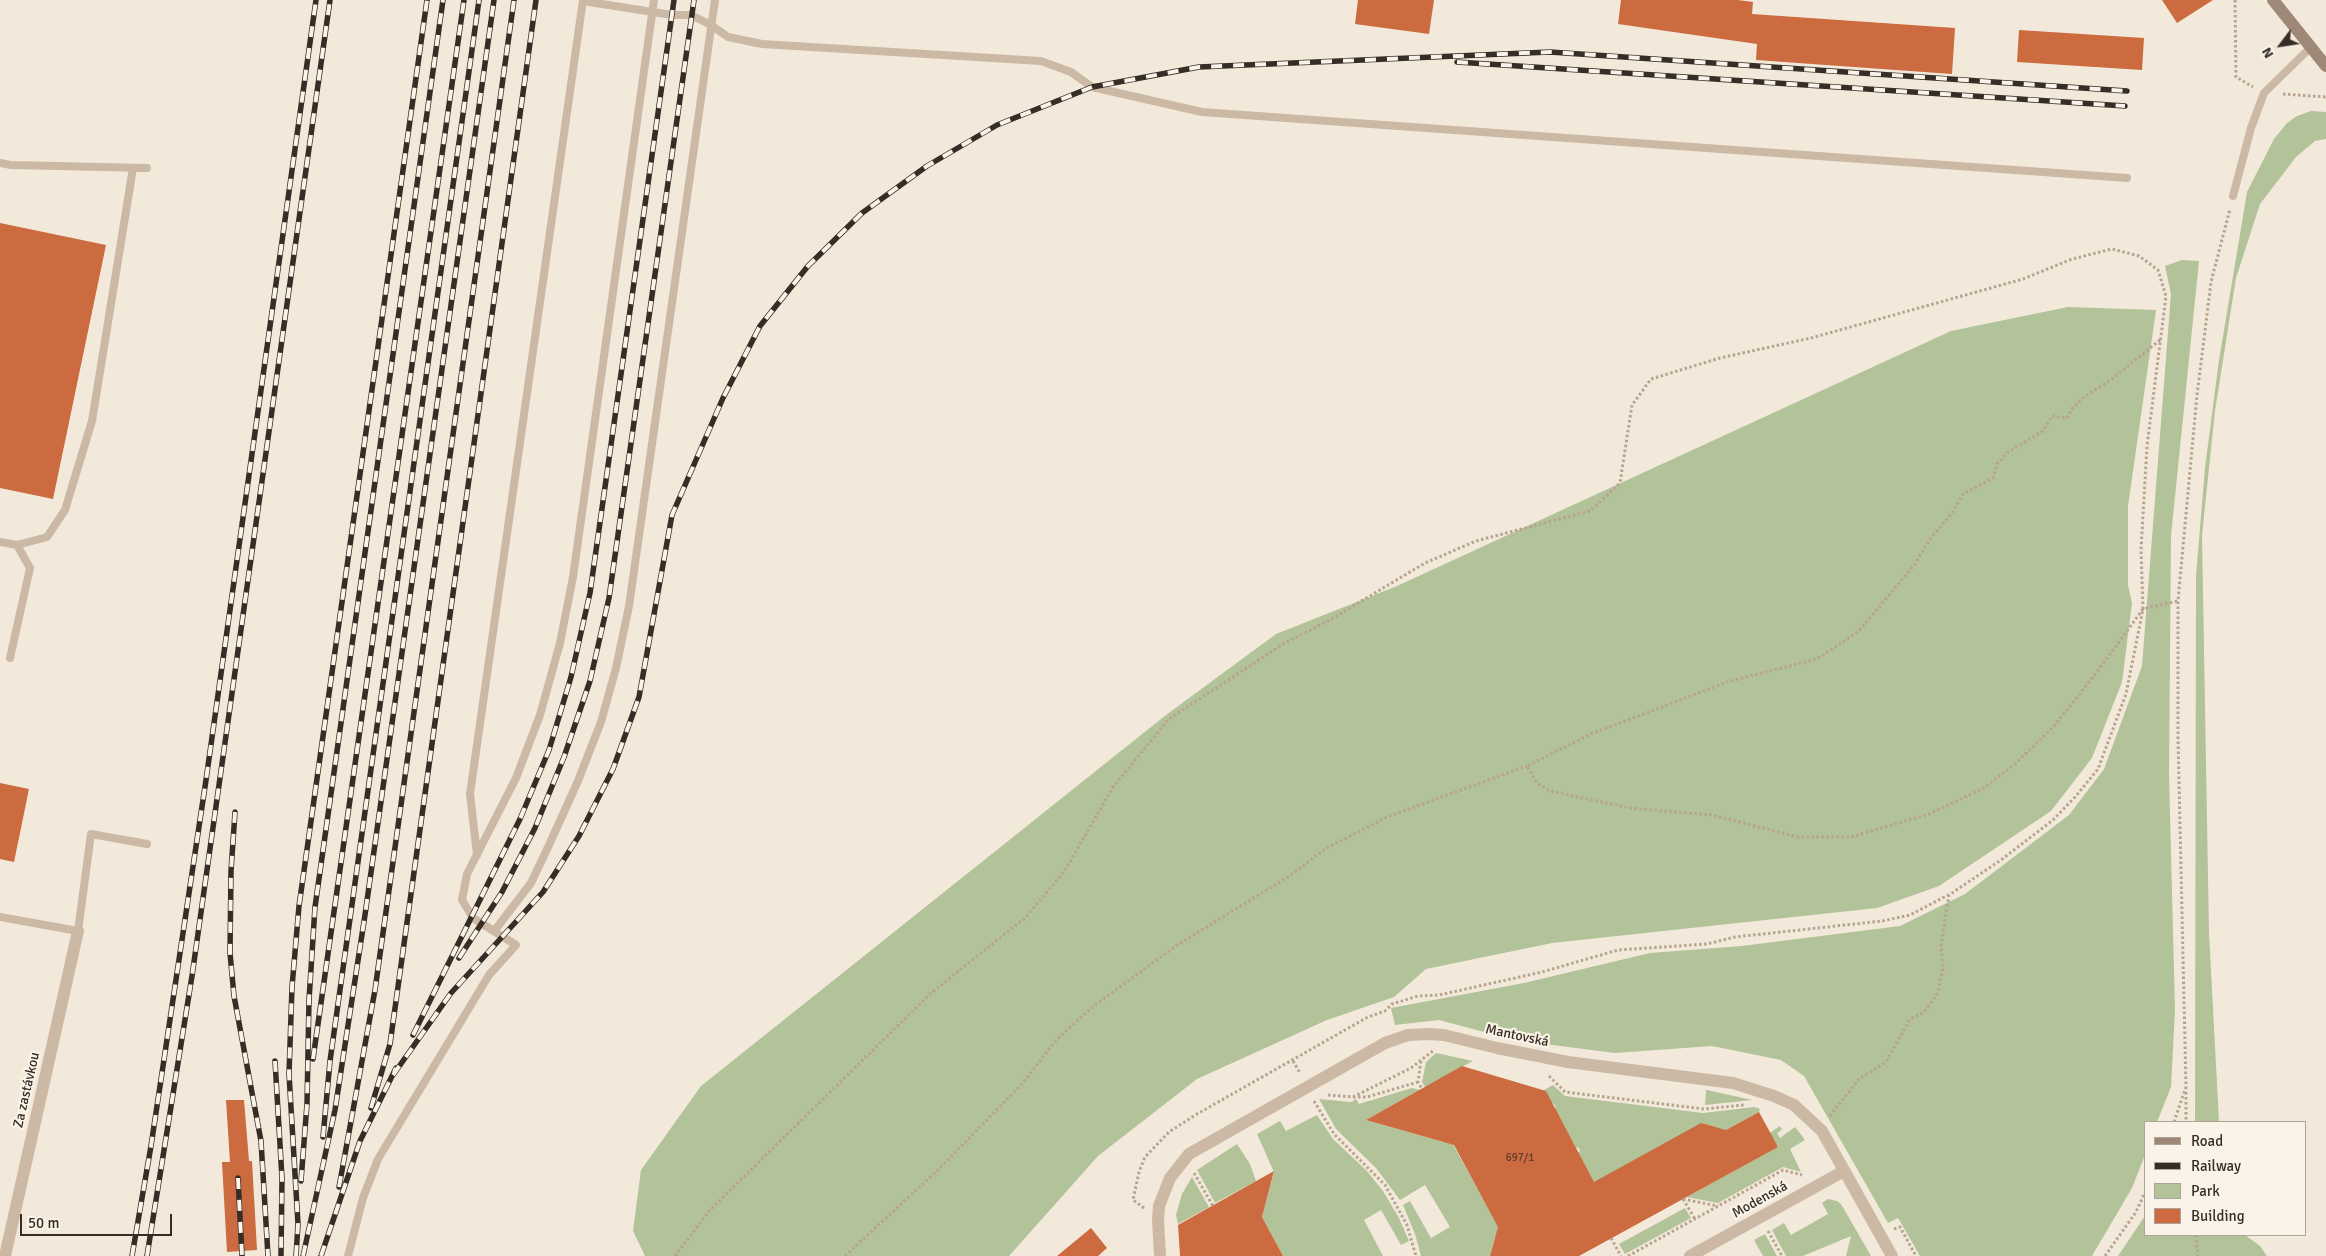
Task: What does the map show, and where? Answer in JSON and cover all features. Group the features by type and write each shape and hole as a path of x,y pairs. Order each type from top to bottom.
{"main road":[{"path":"2273,0 2326,66"}],"street":[{"name":"Za zastávkou","path":"5,1256 78,931"},
{"name":"Mantovská","path":"1160,1256 1159,1206 1176,1168 1189,1154 1384,1043 1408,1035 1428,1034 1444,1035 1568,1062 1733,1083 1774,1096 1794,1105 1822,1131 1892,1256"},
{"name":"Modenská","path":"1690,1256 1844,1172"}],"lane":[{"path":"348,1256 363,1198 378,1159 488,974 516,945 495,930 472,918 462,900 467,874 519,769 540,715 560,643 573,577 654,0"},
{"path":"495,930 531,883 601,722 616,668 629,606 715,0"},
{"path":"477,855 470,794 583,1 652,12 692,15 728,37 762,44 1041,61 1072,72 1092,87 1202,112 2127,178"},
{"path":"2233,196 2250,128 2264,93 2310,48"},
{"path":"0,163 11,165 147,168"},
{"path":"0,542 17,546 47,537 65,510 92,421 133,168"},
{"path":"10,658 30,568 17,546"},
{"path":"0,916 78,931 91,834 147,844"}],"path":[{"path":"2234,0 2236,77 2264,93 2326,97"},
{"path":"2186,1121 2178,738 2178,601 2197,395 2211,282 2233,196"},
{"path":"675,1256 710,1210 923,1001 1026,917 1064,872 1113,787 1169,719 1283,644 1328,621 1425,563 1476,541 1590,511 1620,482 1632,405 1651,380 1720,358 1812,338 2023,279 2072,259 2112,249 2139,256 2158,270 2166,296 2146,446 2141,550 2143,609 2126,694 2098,769 2053,820 2001,860 1949,895 1910,915 1882,921 1735,937 1707,944 1618,950 1542,972 1439,995 1418,996 1392,1004 1385,1010"},
{"path":"845,1256 938,1169 1015,1091 1057,1039 1095,1005 1176,946 1291,875 1332,845 1387,817 1527,766 1591,734 1730,681 1817,659 1859,631 1916,564 1931,538 1952,512 1962,494 1993,478 1997,464 2007,453 2043,431 2052,416 2067,418 2084,397 2112,379 2160,340"},
{"path":"1527,766 1537,783 1550,791 1630,808 1712,815 1798,837 1851,837 1930,814 1984,788 2016,763 2055,725 2143,609 2178,601"},
{"path":"1822,1131 1844,1095 1859,1079 1886,1062 1910,1019 1924,1012 1938,993 1943,967 1941,945 1949,895"},
{"path":"1353,1097 1421,1061 1434,1050 1438,1050"},
{"path":"1293,1061 1308,1086"},
{"path":"1421,1061 1418,1082 1422,1089"},
{"path":"1545,1072 1565,1092 1704,1109 1753,1104"},
{"path":"1416,1256 1408,1226 1385,1185 1334,1134 1312,1098 1320,1095 1367,1097 1418,1082"},
{"path":"2174,1121 2186,1086"},
{"path":"1188,1178 1194,1169 1213,1206"},
{"path":"1628,1256 1783,1170 1805,1176 1813,1172 1820,1185"},
{"path":"2105,1256 2136,1212 2144,1194"},
{"path":"1695,1219 1682,1199 1718,1206"},
{"path":"1759,1233 1774,1224"},
{"path":"1767,1229 1782,1256"},
{"path":"2196,1236 2198,1256"},
{"path":"1611,1238 1621,1256"}],"green space":[{"path":"2311,111 2326,112 2326,139 2315,141 2296,157 2260,204 2236,278 2215,411 2202,535 2209,933 2219,1121 2195,1121 2196,576 2205,468 2219,360 2247,192 2274,139 2287,123 2297,116"},
{"path":"2182,260 2199,261 2171,536 2169,774 2175,1011 2171,1087 2157,1121 2144,1121 2144,1158 2132,1188 2092,1256 1920,1256 1898,1218 1888,1223 1804,1076 1781,1060 1712,1046 1615,1053 1514,1040 1439,1020 1395,1025 1391,1008 1524,983 1650,953 1742,946 1900,926 1965,894 2069,815 2104,769 2142,666 2171,294 2165,266"},
{"path":"2068,307 2156,310 2128,506 2128,585 2132,603 2122,682 2092,758 2051,811 1939,886 1877,908 1552,943 1426,969 1394,997 1327,1020 1197,1079 1098,1156 1009,1256 645,1256 633,1231 641,1170 701,1086 1166,715 1276,634 1397,586 1951,331"},
{"path":"1436,1053 1473,1061 1425,1087 1422,1082 1426,1062"},
{"path":"1553,1085 1565,1096 1703,1113 1754,1107 1760,1109 1759,1112 1726,1130 1594,1182 1578,1153 1580,1151 1578,1147 1576,1148 1554,1109 1556,1107 1553,1103 1551,1104 1544,1090"},
{"path":"1412,1088 1420,1090 1366,1120 1443,1142 1450,1139 1502,1233 1495,1237 1490,1256 1421,1256 1415,1234 1403,1205 1410,1201 1431,1238 1450,1227 1425,1185 1400,1200 1376,1168 1336,1129 1319,1099 1351,1102 1356,1099 1359,1104"},
{"path":"1707,1090 1752,1100 1705,1105"},
{"path":"1317,1115 1333,1139 1366,1170 1383,1191 1399,1218 1409,1241 1401,1245 1381,1210 1364,1220 1383,1256 1283,1256 1262,1217 1274,1172 1257,1134 1280,1121 1286,1131"},
{"path":"1780,1126 1782,1130 1777,1133 1780,1138 1795,1127 1805,1140 1790,1149 1801,1172 1783,1167 1718,1203 1687,1197 1779,1146 1761,1139"},
{"path":"1237,1144 1250,1164 1256,1181 1215,1203 1197,1170"},
{"path":"1192,1177 1209,1207 1178,1224 1176,1215 1182,1194"},
{"path":"1828,1199 1841,1204 1871,1256 1846,1256 1851,1236 1803,1256 1786,1256 1772,1230 1784,1223 1791,1235 1828,1214 1822,1203"},
{"path":"1685,1208 1691,1218 1625,1254 1619,1244"},
{"path":"2144,1217 2144,1236 2246,1236 2260,1246 2267,1256 2118,1256"},
{"path":"1765,1234 1777,1256 1763,1256 1754,1240"}],"building":[{"path":"1358,0 1434,0 1429,34 1355,24"},
{"path":"1621,0 1738,0 1753,2 1752,14 1955,28 1952,74 1756,60 1757,44 1618,24"},
{"path":"2162,0 2213,0 2177,23"},
{"path":"2019,30 2144,38 2142,70 2017,62"},
{"path":"0,223 106,245 53,499 0,488"},
{"path":"0,783 29,789 14,862 0,859"},
{"path":"1462,1066 1546,1091 1594,1182 1701,1123 1726,1130 1759,1112 1778,1147 1579,1256 1490,1256 1498,1227 1454,1145 1366,1120"},
{"path":"226,1100 244,1100 249,1161 252,1161 257,1250 227,1252 222,1162 230,1162"},
{"path":"1274,1171 1262,1217 1283,1256 1180,1256 1178,1225"},
{"path":"1091,1228 1107,1248 1098,1256 1057,1256"}],"railway":[{"path":"132,1256 151,1146 206,780 316,0"},
{"path":"147,1256 192,976 330,0"},
{"path":"296,1256 298,1224 289,1074 292,987 299,906 427,0"},
{"path":"301,1181 307,1104 309,1000 315,907 443,0"},
{"path":"313,1059 464,0"},
{"path":"323,1137 330,1061 479,0"},
{"path":"303,1256 335,1110 365,915 494,0"},
{"path":"339,1187 375,990 514,0"},
{"path":"371,1108 390,1044 536,0"},
{"path":"413,1035 520,819 549,750 571,677 590,593 674,0"},
{"path":"459,958 502,892 535,828 564,757 590,681 609,598 694,0"},
{"path":"393,1075 451,993 543,892 579,836 613,769 639,697 672,515 723,398 760,326 808,266 862,213 927,166 997,125 1092,87 1199,67 1550,52 2127,91"},
{"path":"1457,62 2125,106"},
{"path":"235,812 231,871 230,953 234,996 261,1141 268,1256"},
{"path":"275,1061 282,1178 281,1256"},
{"path":"321,1256 360,1141 396,1068"},
{"path":"238,1178 242,1256"}]}
